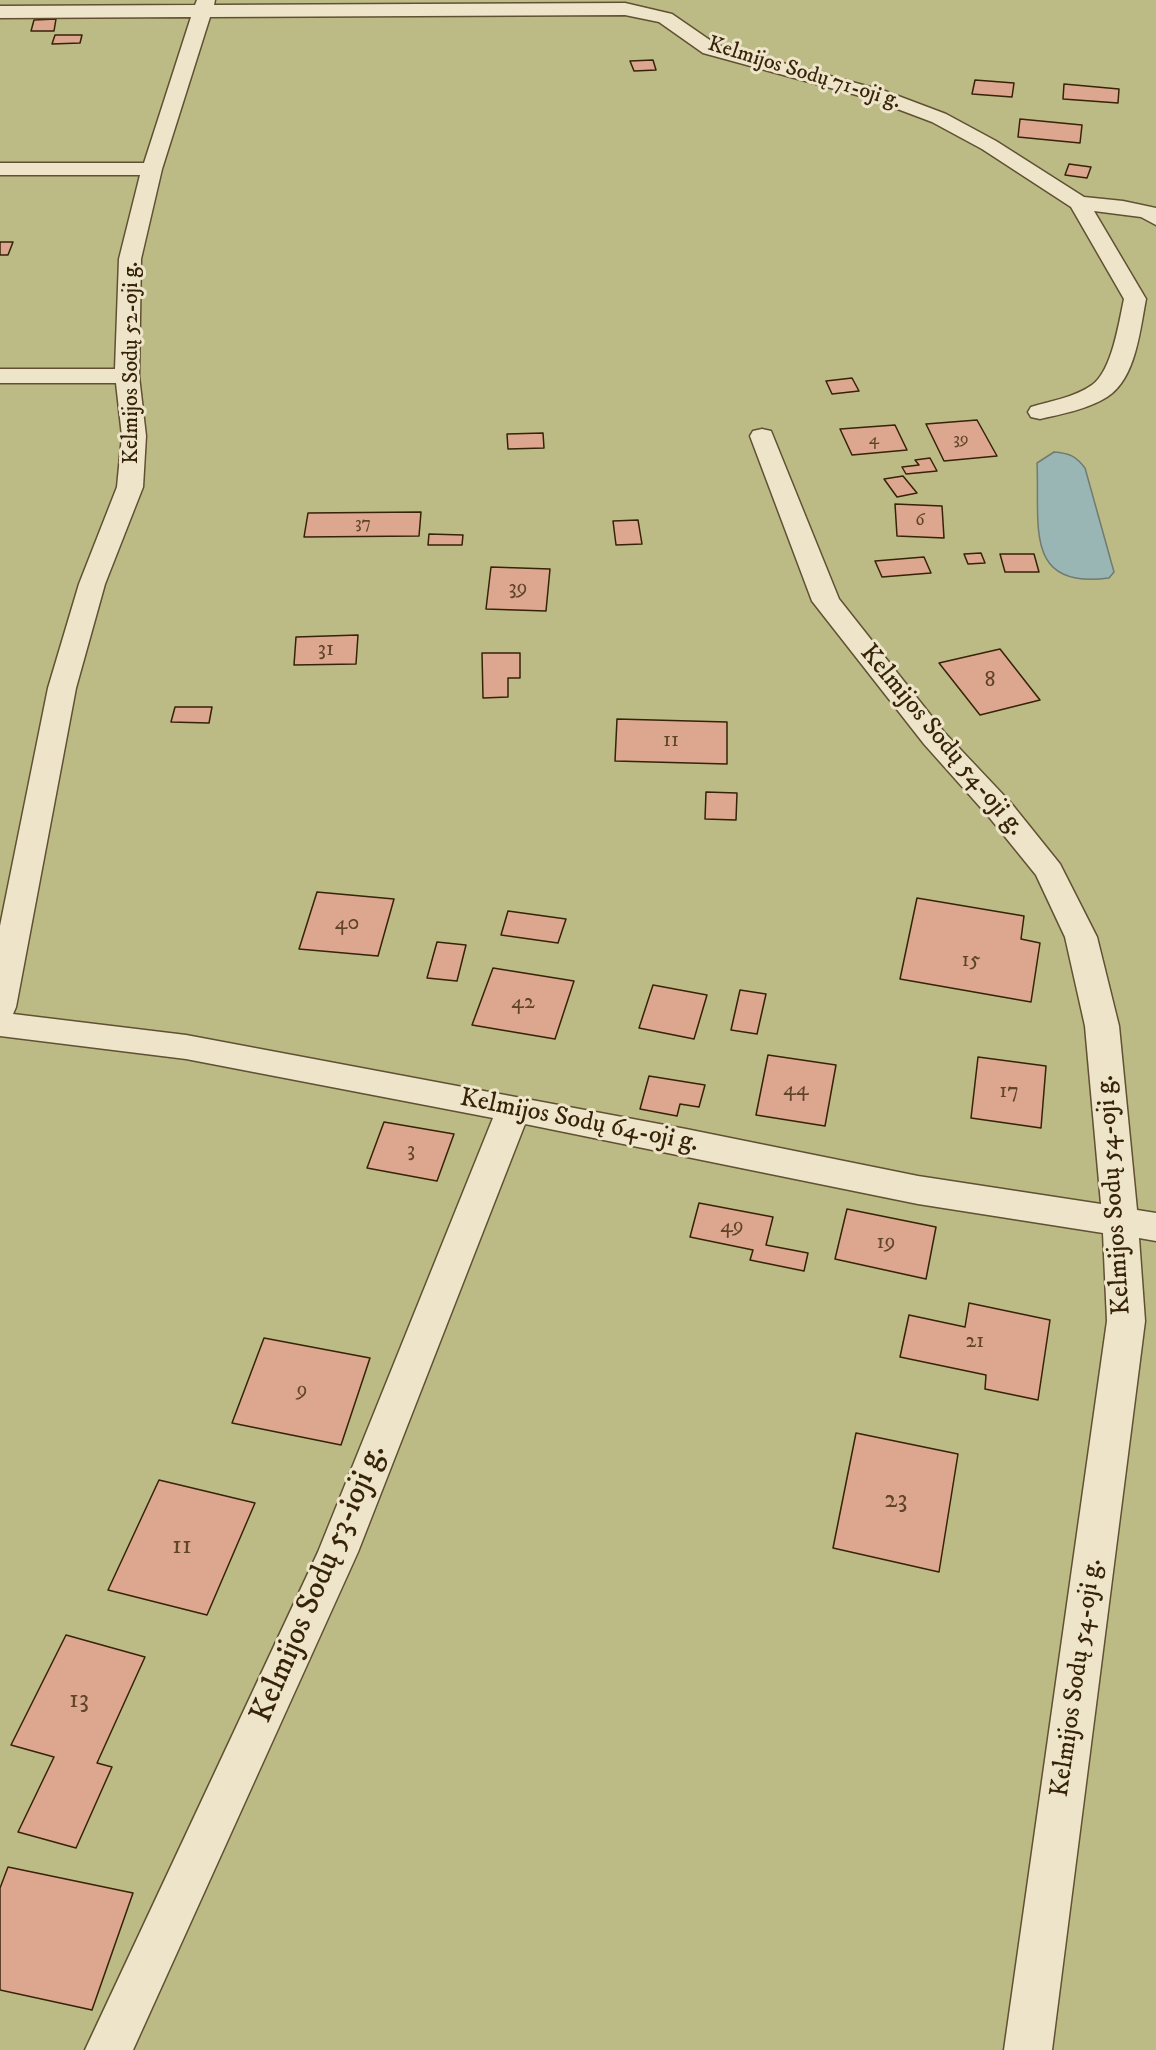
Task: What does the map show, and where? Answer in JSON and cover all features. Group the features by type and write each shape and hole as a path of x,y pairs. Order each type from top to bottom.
{"street":[{"name":"Kelmijos Sodų 71-oji g.","path":"0,12 205,6 626,9 665,18 711,49 878,95 939,118 989,145 1079,203 1148,212 1156,219"},
{"name":"Kelmijos Sodų 52-oji g.","path":"0,1007 62,688 92,584 130,488 134,436 127,375 130,259 152,169 205,6"},
{"path":"0,169 152,169"},
{"path":"1040,412 1086,397 1105,387 1126,345 1134,299 1079,203"},
{"path":"0,376 127,375"},
{"name":"Kelmijos Sodų 54-oji g.","path":"762,436 826,601 934,738 1000,810 1049,871 1081,937 1102,1026 1138,1225 1028,2050"},
{"name":"Kelmijos Sodų 64-oji g.","path":"0,1024 186,1047 918,1190 1138,1225"},
{"name":"Kelmijos Sodų 53-ioji g.","path":"109,2050 338,1552 513,1110"}],"shaded area":[{"path":"0,0 1156,0 1156,2050 0,2050"}],"water":[{"path":"1054,452 1072,456 1085,468 1114,572 1109,578 1081,579 1062,574 1049,563 1042,548 1038,529 1037,463"}],"building":[{"path":"56,19 54,31 31,31 34,20"},
{"path":"55,35 82,35 80,43 52,44"},
{"path":"653,60 656,70 634,71 630,61"},
{"path":"975,80 1014,83 1012,97 972,94"},
{"path":"1064,84 1119,89 1118,103 1063,99"},
{"path":"1020,119 1082,125 1080,143 1018,137"},
{"path":"1069,164 1091,167 1087,178 1065,175"},
{"path":"0,242 13,242 8,255 0,255"},
{"path":"852,378 859,391 832,394 826,381"},
{"path":"977,420 997,456 944,461 926,424"},
{"path":"895,425 907,450 852,455 840,429"},
{"path":"543,433 544,448 508,449 507,434"},
{"path":"930,458 937,471 906,474 902,467 919,465 915,460"},
{"path":"903,476 917,493 897,497 884,479"},
{"path":"895,504 942,506 944,538 897,536"},
{"path":"421,512 419,536 304,537 308,513"},
{"path":"638,520 642,544 616,545 613,521"},
{"path":"429,534 463,535 462,545 428,545"},
{"path":"981,553 985,563 968,564 964,554"},
{"path":"1000,554 1034,554 1039,572 1005,572"},
{"path":"924,557 931,573 882,577 875,561"},
{"path":"491,567 550,569 546,611 486,609"},
{"path":"358,635 356,664 294,665 296,637"},
{"path":"1000,649 1040,700 980,715 939,663"},
{"path":"482,653 520,653 520,678 508,678 508,697 483,698"},
{"path":"175,707 212,707 209,723 171,722"},
{"path":"617,719 727,722 727,764 615,761"},
{"path":"706,792 737,793 736,820 705,819"},
{"path":"317,892 394,899 378,956 299,949"},
{"path":"917,898 1024,916 1021,939 1040,943 1031,1002 900,979"},
{"path":"508,911 566,919 558,943 501,935"},
{"path":"437,942 466,945 457,981 427,978"},
{"path":"493,968 574,981 555,1039 472,1025"},
{"path":"653,985 707,995 694,1039 639,1028"},
{"path":"740,990 766,994 757,1034 731,1030"},
{"path":"768,1055 836,1065 825,1126 756,1115"},
{"path":"978,1057 1046,1066 1041,1128 971,1118"},
{"path":"649,1076 705,1085 699,1107 680,1104 677,1116 640,1109"},
{"path":"384,1122 454,1134 437,1181 367,1168"},
{"path":"699,1203 773,1217 766,1245 808,1253 804,1271 750,1260 753,1250 690,1237"},
{"path":"847,1209 936,1227 926,1279 835,1259"},
{"path":"969,1303 1050,1320 1038,1400 985,1389 986,1375 900,1357 909,1315 965,1327"},
{"path":"264,1338 370,1358 341,1445 232,1423"},
{"path":"856,1433 958,1454 939,1572 833,1548"},
{"path":"159,1480 255,1503 207,1615 108,1590"},
{"path":"66,1635 145,1657 97,1763 112,1767 76,1848 18,1832 54,1757 11,1745"},
{"path":"8,1867 133,1893 92,2010 0,1990 0,1888"}]}
